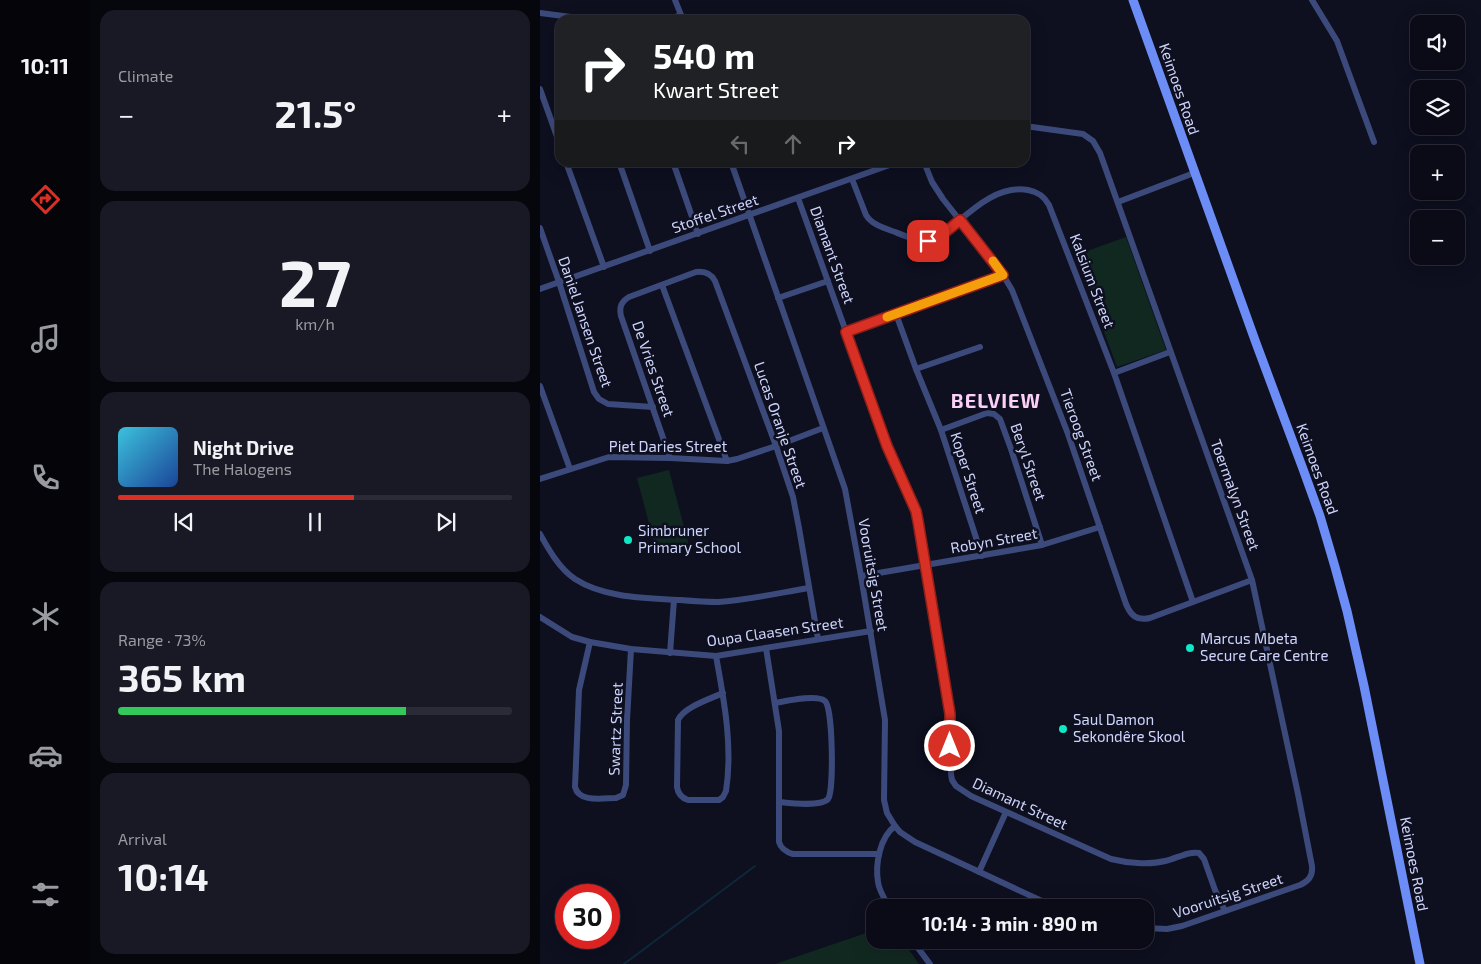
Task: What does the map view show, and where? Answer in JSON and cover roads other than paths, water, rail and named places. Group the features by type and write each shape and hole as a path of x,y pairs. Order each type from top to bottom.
{"street":[{"path":"675,0 681,15"},
{"name":"Keimoes Road","path":"1133,0 1194,173 1320,516 1347,611 1364,686 1420,964"},
{"path":"1312,0 1337,41 1374,142"},
{"path":"540,13 555,15"},
{"path":"540,89 555,131"},
{"name":"Toermalyn Street","path":"1030,127 1077,133 1090,139 1098,149 1252,580 1297,786 1312,873"},
{"path":"568,167 604,267"},
{"path":"621,167 650,250"},
{"path":"675,167 698,234"},
{"name":"Vooruitsig Street","path":"733,167 845,489 871,631 885,727 884,800 888,813 900,832 914,842 1038,899"},
{"name":"Stoffel Street","path":"540,289 884,167"},
{"name":"Tieroog Street","path":"926,167 936,188 1003,275 1012,290 1057,402 1126,604 1133,616 1139,619 1150,618 1252,580"},
{"path":"1118,202 1194,173"},
{"name":"Kalsium Street","path":"852,179 866,217 875,224 885,228 919,240 928,241 944,234 985,201 1000,194 1023,190 1032,191 1044,197 1049,205 1114,373 1192,602"},
{"name":"Diamant Street","path":"798,198 887,446 916,511 950,714 950,771 952,780 962,791 1110,859 1129,862 1162,862 1188,854 1199,853 1204,859 1225,911"},
{"name":"Daniel Jansen Street","path":"540,228 594,392 605,403 653,407"},
{"name":"Lucas Oranje Street","path":"662,285 701,272 710,274 713,278 776,446 795,506 818,639"},
{"path":"846,332 1003,275"},
{"path":"778,298 828,281"},
{"path":"662,285 727,461"},
{"name":"De Vries Street","path":"662,285 624,300 620,311 670,458"},
{"name":"Koper Street","path":"896,314 941,430 982,556"},
{"path":"916,369 980,347"},
{"path":"1114,373 1170,352"},
{"path":"540,386 570,469"},
{"name":"Beryl Street","path":"941,430 987,413 994,414 1000,418 1042,545"},
{"name":"Piet Daries Street","path":"540,479 608,457 727,461 776,446 823,428"},
{"name":"Robyn Street","path":"861,576 1042,545 1100,527"},
{"path":"540,534 554,558 565,571 584,584 617,594 642,598 709,602 809,588"},
{"path":"670,653 674,600"},
{"name":"Oupa Claasen Street","path":"540,618 572,637 590,642 631,649 716,656 871,631"},
{"name":"Swartz Street","path":"590,642 578,690 575,787 580,796 588,798 616,798 625,792 631,649"},
{"path":"766,648 779,731 778,802 779,842 781,848 793,854 879,854"},
{"path":"716,656 723,693 728,733 726,791 723,798 719,800 684,799 677,787 678,720 682,713 723,693"},
{"path":"775,703 820,698 824,700 828,707 832,728 830,797 818,803 778,802"},
{"path":"979,872 1006,812"},
{"path":"885,899 878,881 879,854 885,836 895,826"},
{"name":"Vooruitsig Street","path":"1154,928 1177,927 1300,886 1308,881 1312,873"},
{"path":"919,949 930,964"}],"waterway":[{"path":"624,964 755,866"}],"place":[{"name":"Simbruner Primary School","path":"628,540"},
{"name":"Marcus Mbeta Secure Care Centre","path":"1190,648"},
{"name":"Saul Damon Sekondêre Skool","path":"1063,729"}],"district":[{"name":"BELVIEW","path":"996,401"}]}
